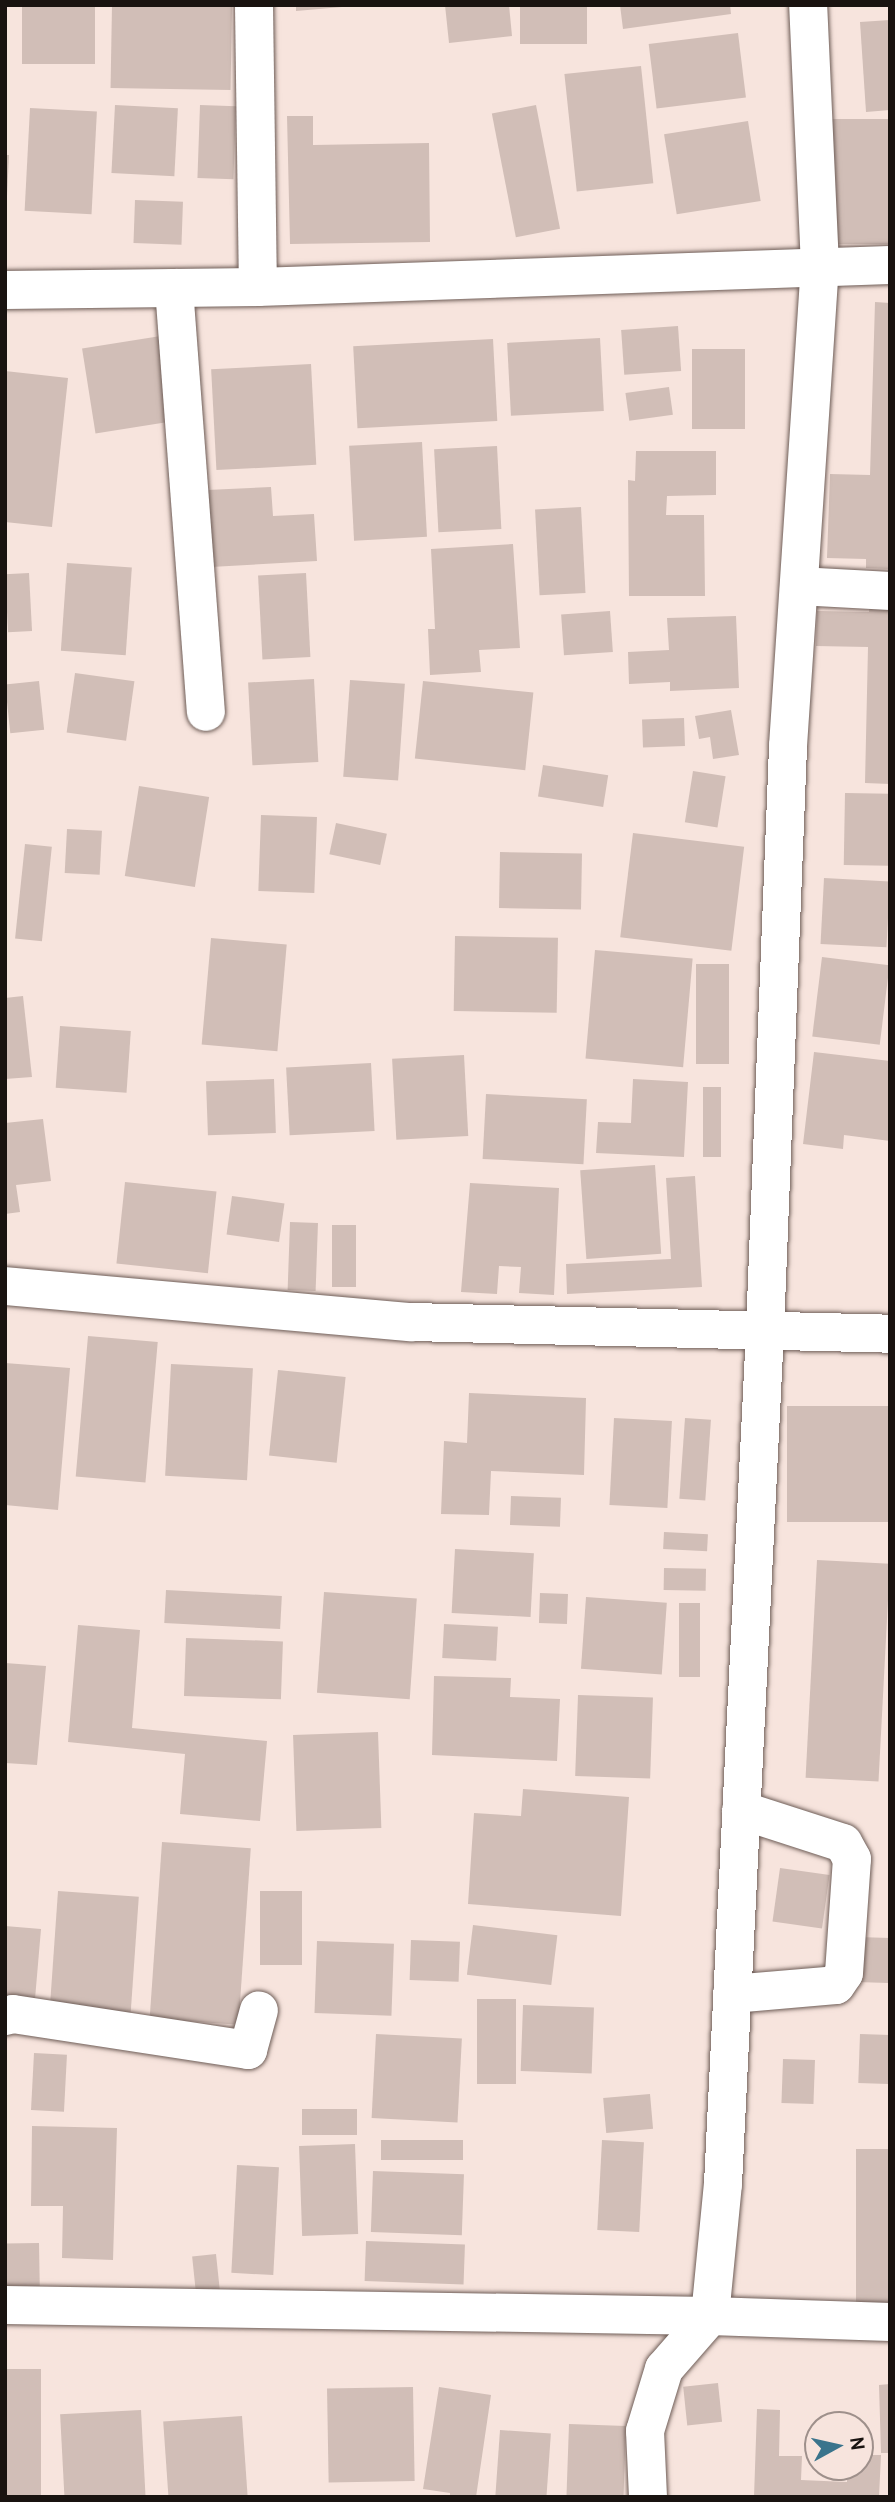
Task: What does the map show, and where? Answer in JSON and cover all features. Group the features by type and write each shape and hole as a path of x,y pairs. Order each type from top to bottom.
{"street":[{"path":"254,5 258,287"},
{"path":"648,2497 645,2431 664,2369 710,2316 723,2184 765,1330 788,746 820,266 808,5"},
{"path":"5,290 258,287 890,265"},
{"path":"174,288 206,712"},
{"path":"799,586 890,591"},
{"path":"5,1286 411,1322 890,1334"},
{"path":"732,1994 835,1985 845,1973 852,1858 843,1843 741,1810"},
{"path":"5,2016 13,2014 248,2050 259,2010"},
{"path":"5,2305 710,2316 890,2322"}],"building":[{"path":"22,5 95,5 95,64 22,64"},
{"path":"112,5 232,7 231,90 111,88"},
{"path":"296,5 342,5 342,7 296,11"},
{"path":"445,5 509,5 512,36 449,43"},
{"path":"520,5 587,5 587,44 520,44"},
{"path":"620,5 730,5 731,14 623,29"},
{"path":"890,20 890,110 866,112 860,22"},
{"path":"738,33 746,98 657,108 649,44"},
{"path":"641,66 653,183 577,191 564,74"},
{"path":"115,105 178,108 174,176 111,173"},
{"path":"200,105 236,106 233,179 197,178"},
{"path":"536,105 560,229 516,237 492,114"},
{"path":"30,108 97,112 92,214 25,211"},
{"path":"287,116 313,116 313,145 429,143 430,242 290,244"},
{"path":"827,119 890,119 890,244 827,244"},
{"path":"748,121 761,201 677,214 664,134"},
{"path":"5,155 9,155 7,196 5,196"},
{"path":"135,200 183,202 181,245 133,243"},
{"path":"875,302 890,303 890,569 866,568 866,559 827,558 830,474 870,475"},
{"path":"678,326 681,371 624,375 621,330"},
{"path":"167,335 180,420 96,433 82,348"},
{"path":"600,338 604,411 511,416 507,343"},
{"path":"493,339 497,421 357,428 353,346"},
{"path":"692,349 745,349 745,429 692,429"},
{"path":"311,364 316,465 216,470 211,369"},
{"path":"5,371 68,378 52,527 5,522"},
{"path":"669,387 673,415 629,421 625,393"},
{"path":"422,442 427,537 354,541 349,446"},
{"path":"497,446 501,529 438,532 434,449"},
{"path":"636,451 716,451 716,495 667,496 666,515 704,515 705,596 629,596 628,480 635,481"},
{"path":"271,487 273,516 314,514 317,561 211,567 207,490"},
{"path":"581,507 586,593 540,595 535,509"},
{"path":"513,544 520,648 479,650 481,672 430,675 428,629 435,629 431,549"},
{"path":"67,563 132,568 126,655 61,651"},
{"path":"29,573 32,631 8,632 5,574"},
{"path":"306,573 310,657 262,659 258,576"},
{"path":"869,605 890,605 890,784 865,783 868,647 816,646 817,611 869,612"},
{"path":"610,611 613,652 564,655 561,614"},
{"path":"736,616 739,688 670,691 670,682 629,684 628,652 669,650 667,618"},
{"path":"75,673 134,681 126,741 67,732"},
{"path":"314,679 318,762 252,765 248,682"},
{"path":"350,680 405,684 398,781 343,777"},
{"path":"39,681 44,730 10,733 5,685"},
{"path":"423,681 533,693 525,770 415,759"},
{"path":"731,710 739,755 713,759 710,737 699,739 695,716"},
{"path":"684,718 685,746 643,747 642,719"},
{"path":"543,765 608,775 603,807 538,797"},
{"path":"693,771 726,776 717,828 685,822"},
{"path":"139,786 209,797 195,887 125,876"},
{"path":"845,793 890,794 889,866 844,865"},
{"path":"261,815 317,817 314,893 258,891"},
{"path":"336,823 387,834 380,865 329,854"},
{"path":"67,829 102,831 100,875 65,873"},
{"path":"633,833 744,847 731,951 620,937"},
{"path":"25,844 52,847 42,941 15,938"},
{"path":"500,852 582,853 581,909 499,908"},
{"path":"824,878 890,881 886,947 821,944"},
{"path":"455,936 558,938 557,1013 454,1011"},
{"path":"211,938 287,945 277,1051 202,1045"},
{"path":"595,950 693,959 683,1067 586,1059"},
{"path":"822,957 889,965 880,1045 812,1036"},
{"path":"696,964 729,964 729,1064 696,1064"},
{"path":"23,996 32,1077 5,1079 5,998"},
{"path":"60,1026 131,1031 127,1093 56,1088"},
{"path":"814,1052 890,1061 890,1141 844,1135 843,1149 803,1144"},
{"path":"464,1055 468,1136 396,1140 392,1059"},
{"path":"371,1063 375,1131 290,1135 286,1067"},
{"path":"274,1079 276,1133 208,1135 206,1081"},
{"path":"633,1079 688,1082 684,1157 596,1153 598,1122 631,1123"},
{"path":"703,1087 721,1087 721,1157 703,1157"},
{"path":"486,1094 587,1099 583,1164 483,1159"},
{"path":"43,1119 51,1181 16,1185 20,1212 5,1214 5,1123"},
{"path":"655,1165 661,1254 586,1259 580,1170"},
{"path":"695,1176 702,1287 567,1294 566,1264 671,1259 666,1178"},
{"path":"125,1182 216,1192 208,1273 116,1264"},
{"path":"470,1183 559,1188 554,1295 519,1293 521,1267 499,1266 497,1294 461,1292"},
{"path":"232,1196 284,1203 279,1242 227,1235"},
{"path":"290,1222 318,1223 316,1291 288,1290"},
{"path":"332,1225 356,1225 356,1287 332,1287"},
{"path":"88,1336 158,1342 145,1483 76,1476"},
{"path":"5,1363 70,1368 58,1510 5,1505"},
{"path":"171,1364 253,1368 247,1480 165,1476"},
{"path":"278,1370 346,1377 337,1463 269,1456"},
{"path":"469,1393 586,1398 584,1475 491,1471 489,1515 441,1514 444,1441 467,1443"},
{"path":"787,1406 890,1406 890,1522 787,1522"},
{"path":"614,1418 672,1421 667,1508 609,1505"},
{"path":"685,1418 711,1420 705,1501 679,1499"},
{"path":"511,1496 561,1498 560,1527 510,1525"},
{"path":"664,1532 708,1534 707,1551 663,1549"},
{"path":"455,1549 534,1553 531,1617 452,1613"},
{"path":"817,1560 890,1564 878,1782 806,1778"},
{"path":"664,1568 706,1569 706,1591 664,1590"},
{"path":"166,1590 282,1596 280,1629 164,1623"},
{"path":"324,1592 417,1598 410,1699 317,1693"},
{"path":"540,1593 568,1594 567,1624 539,1623"},
{"path":"586,1597 667,1603 662,1674 581,1669"},
{"path":"679,1603 700,1603 700,1677 679,1677"},
{"path":"444,1624 498,1627 496,1661 442,1658"},
{"path":"78,1625 140,1630 132,1728 267,1741 260,1821 180,1814 185,1754 68,1742"},
{"path":"186,1638 283,1641 281,1699 184,1696"},
{"path":"5,1663 46,1666 37,1765 5,1763"},
{"path":"434,1676 511,1678 510,1697 560,1699 557,1761 432,1755"},
{"path":"578,1695 653,1698 650,1779 575,1776"},
{"path":"378,1732 381,1828 296,1831 293,1735"},
{"path":"523,1789 629,1797 621,1916 468,1904 474,1813 521,1816"},
{"path":"162,1842 251,1848 238,2025 150,2019"},
{"path":"780,1868 830,1875 822,1928 772,1921"},
{"path":"58,1891 139,1897 131,2014 50,2009"},
{"path":"260,1891 302,1891 302,1965 260,1965"},
{"path":"473,1925 557,1935 551,1985 467,1975"},
{"path":"5,1926 41,1929 35,1999 5,1997"},
{"path":"858,1937 890,1938 888,1983 856,1982"},
{"path":"411,1940 460,1942 459,1982 410,1980"},
{"path":"317,1941 394,1944 391,2016 314,2013"},
{"path":"477,1999 516,1999 516,2084 477,2084"},
{"path":"523,2005 594,2007 592,2073 521,2071"},
{"path":"376,2034 462,2039 457,2122 372,2118"},
{"path":"860,2034 890,2035 888,2084 858,2083"},
{"path":"34,2053 67,2055 64,2112 31,2110"},
{"path":"783,2059 815,2060 813,2104 781,2103"},
{"path":"650,2094 653,2129 606,2133 603,2098"},
{"path":"302,2109 357,2109 357,2135 302,2135"},
{"path":"32,2126 117,2128 113,2260 62,2258 63,2206 31,2206"},
{"path":"381,2140 463,2140 463,2160 381,2160"},
{"path":"602,2140 644,2142 639,2232 597,2230"},
{"path":"355,2144 358,2234 302,2236 299,2146"},
{"path":"856,2149 890,2149 890,2303 856,2303"},
{"path":"237,2165 279,2167 273,2275 231,2273"},
{"path":"373,2171 464,2174 462,2235 371,2232"},
{"path":"366,2241 465,2244 464,2284 365,2281"},
{"path":"39,2243 40,2288 6,2289 5,2244"},
{"path":"216,2254 220,2291 196,2293 192,2257"},
{"path":"5,2369 41,2369 41,2496 5,2496"},
{"path":"718,2383 722,2422 687,2425 683,2387"},
{"path":"890,2384 890,2453 881,2453 879,2385"},
{"path":"413,2387 415,2481 329,2482 327,2389"},
{"path":"439,2387 491,2395 476,2497 450,2497 450,2493 423,2489"},
{"path":"757,2409 780,2410 779,2456 802,2456 801,2480 874,2481 874,2455 881,2455 879,2497 754,2497"},
{"path":"141,2410 146,2497 64,2497 60,2414"},
{"path":"242,2416 248,2497 168,2497 163,2422"},
{"path":"569,2424 626,2426 623,2497 566,2497"},
{"path":"500,2430 551,2434 546,2497 495,2497"}]}
